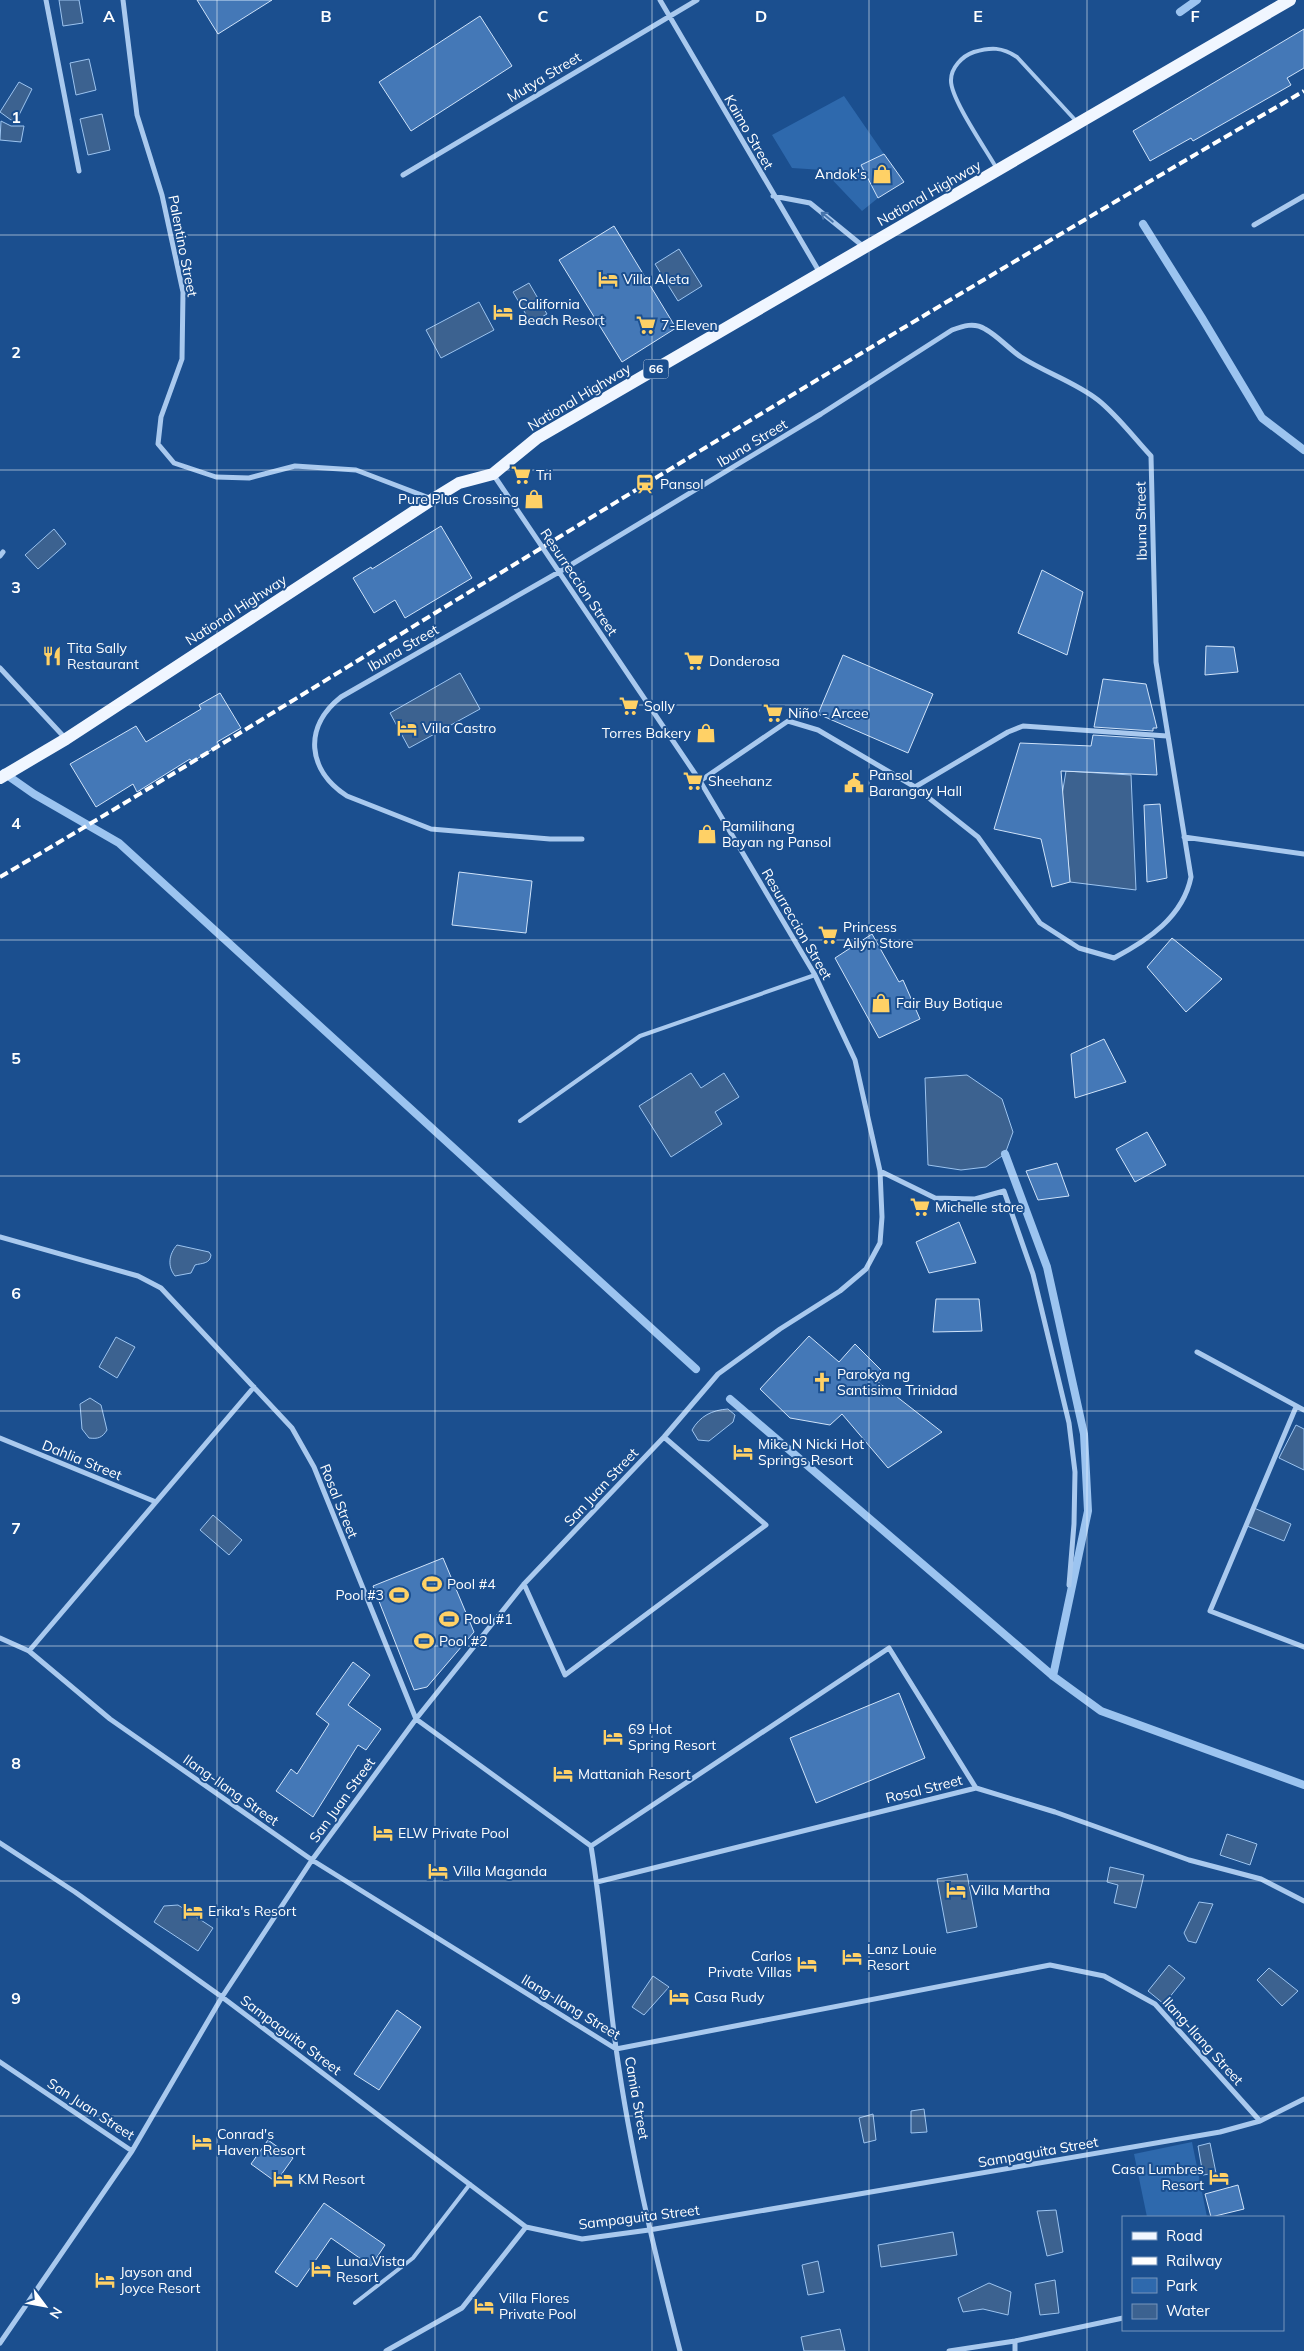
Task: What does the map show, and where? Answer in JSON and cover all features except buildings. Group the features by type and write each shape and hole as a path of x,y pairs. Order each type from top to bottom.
{"main road":[{"name":"National Highway","path":"0,778 66,739 459,483 492,474 537,438 1290,0"}],"street":[{"path":"46,0 79,170"},
{"name":"Palentino Street","path":"123,0 137,115 162,196 182,292 182,359 161,417 158,444 174,463 216,477 248,478 295,466 356,470 433,499"},
{"name":"Kaimo Street","path":"660,0 773,196 820,273"},
{"name":"Mutya Street","path":"403,175 697,0"},
{"path":"773,196 810,203 865,248"},
{"path":"1254,225 1304,196"},
{"name":"Ibuna Street","path":"582,839 550,839 431,829 347,796 325,778 318,765 315,738 323,714 341,697 559,572 821,414 952,330 965,325 985,328 1007,348 1098,400 1151,456 1156,662 1191,877 1189,887 1168,921 1142,943 1114,958 1079,948 1040,924 978,837 915,787 818,730 788,721 700,781"},
{"name":"Resurreccion Street","path":"492,474 700,781 815,975 855,1060 880,1171 882,1217 880,1243 866,1269 840,1291 780,1329 718,1374"},
{"path":"0,668 66,739"},
{"path":"915,787 1008,732 1024,726 1167,736"},
{"path":"1184,836 1304,854"},
{"path":"880,1171 935,1198 975,1199 1004,1191 1033,1274 1069,1423 1074,1481 1074,1524 1069,1586"},
{"name":"Rosal Street","path":"0,1237 138,1276 161,1288 292,1428 314,1467 416,1718"},
{"path":"1197,1352 1304,1410"},
{"name":"San Juan Street","path":"0,2062 132,2151 222,1996 312,1860 416,1718 524,1584 664,1437 718,1374"},
{"path":"29,1651 254,1387"},
{"path":"1296,1407 1210,1611 1304,1646"},
{"path":"524,1584 565,1675 766,1525 664,1437"},
{"name":"Dahlia Street","path":"0,1438 156,1502"},
{"name":"Ilang-Ilang Street","path":"0,1638 29,1651 110,1719 312,1860 616,2049 1050,1966 1104,1976 1155,2004 1260,2121"},
{"path":"416,1718 591,1846 889,1648 976,1788"},
{"name":"Rosal Street","path":"597,1882 976,1788 1055,1812 1190,1860 1260,1879 1304,1901"},
{"name":"Sampaguita Street","path":"0,1843 75,1892 222,1996 526,2227 582,2239 649,2230 1220,2132 1260,2121 1304,2099"},
{"name":"Camia Street","path":"591,1846 597,1882 616,2049 649,2230 680,2351"},
{"path":"0,2343 132,2151"},
{"path":"386,2351 462,2308 526,2227"},
{"path":"949,2351 1015,2341 1122,2318"},
{"path":"1015,2341 1015,2351"}],"lane":[{"path":"998,170 954,96 950,82 953,71 960,60 972,52 994,47 1006,50 1017,57 1078,123"},
{"path":"520,1121 640,1036 815,975"},
{"path":"355,2303 413,2258 470,2184"}],"green space":[{"path":"844,96 884,154 861,165 878,198 862,211 823,170 792,168 772,135"},
{"path":"1192,2142 1207,2216 1147,2216 1134,2154"}],"water":[{"path":"59,0 79,0 83,23 63,26"},
{"path":"89,59 96,90 76,95 70,63"},
{"path":"19,82 32,89 16,121 11,120 0,112"},
{"path":"102,114 110,150 88,155 80,119"},
{"path":"1,121 11,126 24,126 21,142 0,140"},
{"path":"679,249 702,286 678,301 655,264"},
{"path":"529,283 547,314 531,323 513,292"},
{"path":"479,302 494,330 441,358 426,330"},
{"path":"54,529 66,544 38,569 25,555"},
{"path":"460,673 480,709 409,748 390,713"},
{"path":"1066,771 1131,775 1136,890 1070,882 1062,795"},
{"path":"691,1073 701,1088 724,1073 739,1097 715,1112 722,1124 671,1157 639,1106"},
{"path":"967,1075 1002,1099 1013,1132 1005,1154 986,1167 961,1170 928,1165 925,1078"},
{"path":"177,1245 209,1252 210,1258 205,1263 195,1265 191,1273 175,1276 172,1272 170,1260 172,1252"},
{"path":"116,1337 135,1347 117,1378 99,1367"},
{"path":"90,1398 101,1405 107,1430 97,1438 89,1438 82,1429 80,1404"},
{"path":"728,1409 735,1415 733,1422 709,1441 698,1440 692,1430 699,1421 712,1412"},
{"path":"1296,1425 1304,1429 1304,1470 1279,1458"},
{"path":"1254,1508 1291,1524 1284,1541 1247,1526"},
{"path":"213,1515 242,1540 229,1555 200,1530"},
{"path":"1227,1834 1257,1844 1250,1865 1220,1855"},
{"path":"1110,1867 1144,1875 1136,1908 1114,1903 1118,1885 1107,1882"},
{"path":"967,1874 977,1927 947,1933 937,1879"},
{"path":"1199,1902 1213,1904 1196,1943 1188,1941 1184,1933"},
{"path":"178,1905 213,1928 198,1951 154,1922 164,1906"},
{"path":"1169,1965 1185,1978 1164,2004 1148,1991"},
{"path":"1269,1968 1298,1991 1282,2006 1257,1980"},
{"path":"653,1976 669,1987 644,2015 632,2007"},
{"path":"924,2109 927,2132 911,2133 911,2111"},
{"path":"873,2114 876,2140 864,2143 859,2118"},
{"path":"1210,2143 1216,2173 1203,2175 1198,2146"},
{"path":"1056,2210 1063,2252 1047,2256 1037,2211"},
{"path":"953,2232 957,2255 881,2267 878,2245"},
{"path":"818,2261 824,2292 808,2295 802,2265"},
{"path":"1055,2280 1059,2313 1040,2315 1035,2284"},
{"path":"989,2283 1011,2292 1008,2315 983,2309 963,2312 958,2298"},
{"path":"840,2329 845,2351 804,2351 801,2337"}],"waterway":[{"path":"1180,12 1197,0"},
{"path":"1143,224 1262,418 1304,450"},
{"path":"4,773 34,794 119,843 696,1369"},
{"path":"1005,1154 1047,1267 1084,1434 1088,1511 1053,1676"},
{"path":"730,1399 1053,1676 1101,1711 1304,1785"}],"railway":[{"path":"0,877 205,755 827,374 1304,91"}],"place":[{"name":"Andok's","path":"882,174"},
{"name":"Villa Aleta","path":"608,279"},
{"name":"California Beach Resort","path":"503,312"},
{"name":"7-Eleven","path":"646,325"},
{"name":"Tri","path":"521,475"},
{"name":"Pansol","path":"645,484"},
{"name":"Pure Plus Crossing","path":"534,499"},
{"name":"Tita Sally Restaurant","path":"52,656"},
{"name":"Donderosa","path":"694,661"},
{"name":"Solly","path":"629,706"},
{"name":"Niño - Arcee","path":"773,713"},
{"name":"Villa Castro","path":"407,728"},
{"name":"Torres Bakery","path":"706,733"},
{"name":"Sheehanz","path":"693,781"},
{"name":"Pansol Barangay Hall","path":"854,783"},
{"name":"Pamilihang Bayan ng Pansol","path":"707,834"},
{"name":"Princess Ailyn Store","path":"828,935"},
{"name":"Fair Buy Botique","path":"881,1003"},
{"name":"Michelle store","path":"920,1207"},
{"name":"Parokya ng Santisima Trinidad","path":"822,1382"},
{"name":"Mike N Nicki Hot Springs Resort","path":"743,1452"},
{"name":"Pool #4","path":"432,1584"},
{"name":"Pool #3","path":"399,1595"},
{"name":"Pool #1","path":"449,1619"},
{"name":"Pool #2","path":"424,1641"},
{"name":"69 Hot Spring Resort","path":"613,1737"},
{"name":"Mattaniah Resort","path":"563,1774"},
{"name":"ELW Private Pool","path":"383,1833"},
{"name":"Villa Maganda","path":"438,1871"},
{"name":"Villa Martha","path":"956,1890"},
{"name":"Erika's Resort","path":"193,1911"},
{"name":"Lanz Louie Resort","path":"852,1957"},
{"name":"Carlos Private Villas","path":"807,1964"},
{"name":"Casa Rudy","path":"679,1997"},
{"name":"Conrad's Haven Resort","path":"202,2142"},
{"name":"Casa Lumbres Resort","path":"1219,2177"},
{"name":"KM Resort","path":"283,2179"},
{"name":"Luna Vista Resort","path":"321,2269"},
{"name":"Jayson and Joyce Resort","path":"105,2280"},
{"name":"Villa Flores Private Pool","path":"484,2306"}]}
